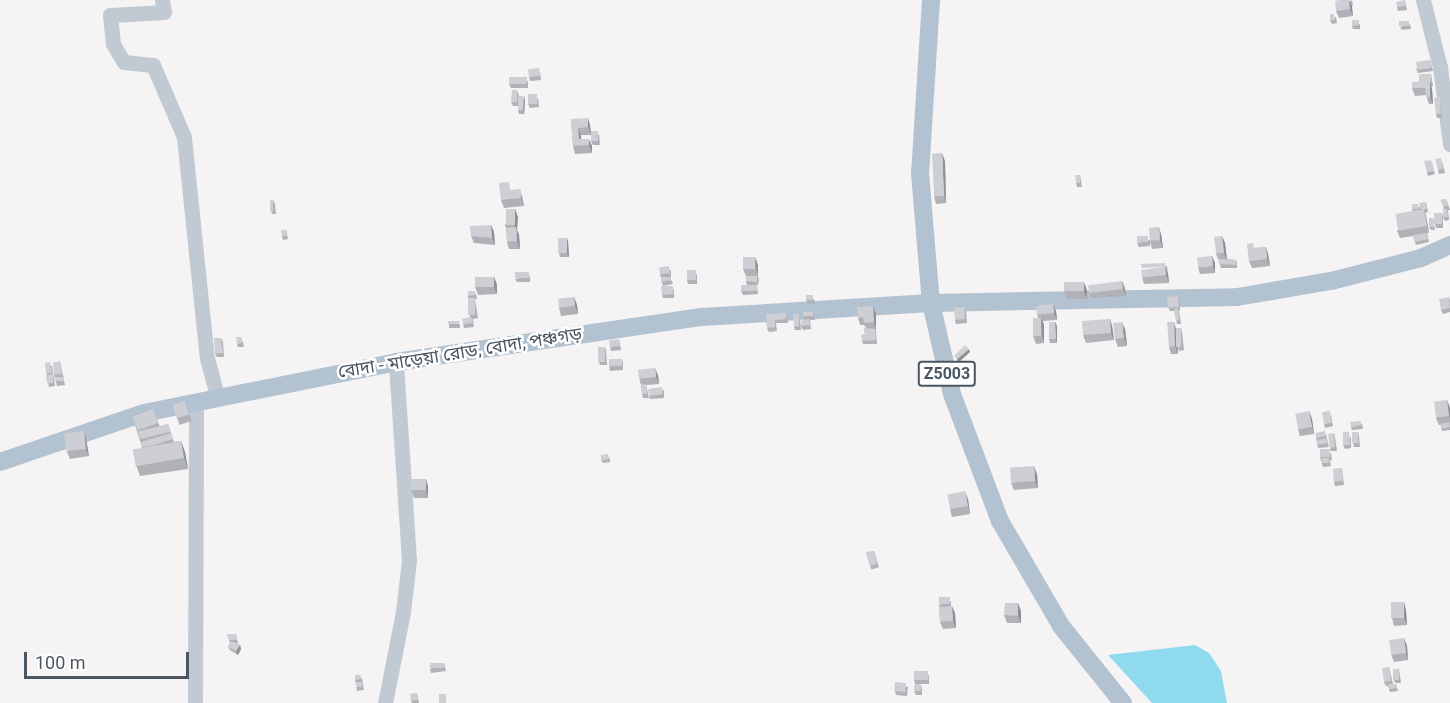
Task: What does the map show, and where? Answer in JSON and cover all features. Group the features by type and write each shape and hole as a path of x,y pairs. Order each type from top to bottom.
{"main road":[{"name":"Z5003","path":"931,0 920,173 931,303 952,394 1000,521 1061,626 1123,703"},
{"name":"বোদা - মাড়েয়া রোড, বোদা, পঞ্চগড়","path":"0,462 144,413 196,404 217,396 396,362 702,316 931,303 1237,297 1331,281 1421,258 1450,245"}],"street":[{"path":"162,0 164,12 110,15 113,44 124,62 153,65 184,137 207,358 217,396"},
{"path":"1423,0 1440,67 1450,144"},
{"path":"385,703 403,612 409,560 396,362"},
{"path":"195,703 196,404"}],"water":[{"path":"1195,645 1209,653 1221,671 1227,703 1152,703 1108,655"}],"building":[{"path":"1349,0 1350,9 1336,11 1335,1"},
{"path":"1405,0 1406,6 1397,7 1396,2"},
{"path":"1330,14 1334,14 1335,20 1330,20"},
{"path":"1352,20 1359,20 1359,25 1352,26"},
{"path":"1399,21 1409,21 1409,26 1399,26"},
{"path":"1430,60 1431,68 1417,70 1416,62"},
{"path":"539,68 540,76 529,77 528,69"},
{"path":"1419,74 1431,74 1431,82 1419,82"},
{"path":"509,77 527,77 527,84 509,84"},
{"path":"1430,81 1430,97 1426,97 1425,88 1412,88 1412,82"},
{"path":"512,90 517,90 517,102 511,102"},
{"path":"528,94 537,94 537,104 528,104"},
{"path":"518,96 524,96 523,110 518,110"},
{"path":"1440,97 1441,114 1436,114 1434,98"},
{"path":"588,118 588,127 578,128 579,139 589,139 589,145 573,146 571,119"},
{"path":"591,131 598,131 598,141 591,141"},
{"path":"942,153 944,196 934,196 932,154"},
{"path":"1441,158 1443,169 1438,170 1435,159"},
{"path":"1431,160 1434,171 1427,172 1424,161"},
{"path":"1075,175 1080,175 1080,183 1076,183"},
{"path":"509,182 510,190 520,189 521,198 501,200 499,183"},
{"path":"1446,199 1448,206 1443,207 1441,200"},
{"path":"270,200 273,200 273,211 270,211"},
{"path":"1426,202 1427,209 1420,209 1419,203"},
{"path":"1412,204 1418,204 1418,209 1412,209"},
{"path":"506,209 515,209 515,225 506,225"},
{"path":"1424,209 1427,226 1398,231 1395,214"},
{"path":"1443,209 1447,209 1448,217 1443,217"},
{"path":"1434,213 1442,213 1442,224 1434,224"},
{"path":"1429,218 1433,218 1434,227 1429,227"},
{"path":"491,225 492,238 471,236 470,226"},
{"path":"516,227 517,241 507,242 506,228"},
{"path":"1159,227 1160,240 1150,241 1149,228"},
{"path":"281,230 286,230 287,236 282,236"},
{"path":"1426,233 1428,239 1415,242 1413,235"},
{"path":"1137,236 1148,236 1148,242 1137,242"},
{"path":"1222,236 1224,253 1216,254 1214,237"},
{"path":"558,238 567,238 567,253 558,253"},
{"path":"1253,243 1254,248 1266,247 1267,259 1249,261 1247,244"},
{"path":"1212,256 1213,266 1198,268 1197,258"},
{"path":"743,257 755,257 755,269 743,269"},
{"path":"1219,259 1236,260 1236,265 1219,264"},
{"path":"1165,263 1166,268 1142,268 1141,264"},
{"path":"669,266 670,273 660,274 659,267"},
{"path":"1165,267 1166,275 1142,278 1141,270"},
{"path":"687,270 696,270 696,280 687,280"},
{"path":"515,272 529,272 529,278 515,278"},
{"path":"746,276 757,276 757,282 746,281"},
{"path":"475,277 494,277 494,287 475,287"},
{"path":"661,277 671,277 671,280 661,282"},
{"path":"1122,281 1123,289 1089,293 1088,285"},
{"path":"1064,282 1084,282 1084,291 1064,291"},
{"path":"741,285 757,285 757,291 741,291"},
{"path":"661,286 673,286 673,294 662,295"},
{"path":"468,291 475,291 475,295 468,296"},
{"path":"806,295 813,295 813,300 806,300"},
{"path":"1178,296 1179,307 1168,308 1167,297"},
{"path":"574,297 575,306 559,308 558,299"},
{"path":"1449,297 1450,308 1441,310 1439,299"},
{"path":"468,298 475,298 475,315 468,315"},
{"path":"1053,304 1054,313 1037,315 1036,306"},
{"path":"873,306 874,322 864,323 863,317 858,318 857,307"},
{"path":"964,307 965,319 955,320 954,308"},
{"path":"1178,308 1179,320 1176,321 1174,309"},
{"path":"803,312 813,312 813,316 803,316"},
{"path":"786,313 786,319 775,320 775,327 767,328 766,314"},
{"path":"793,314 799,314 799,326 794,327"},
{"path":"472,317 473,323 463,324 462,319"},
{"path":"1033,318 1041,318 1041,336 1033,336"},
{"path":"809,319 810,325 802,326 801,320"},
{"path":"1110,319 1111,333 1083,335 1082,321"},
{"path":"448,321 459,321 459,324 448,324"},
{"path":"1049,322 1055,322 1056,339 1049,339"},
{"path":"1122,322 1124,338 1115,339 1113,323"},
{"path":"1167,322 1174,322 1175,346 1169,347"},
{"path":"864,328 875,329 876,340 862,341 861,335 865,334"},
{"path":"1176,328 1181,328 1181,347 1176,347"},
{"path":"236,337 242,337 242,343 237,344"},
{"path":"214,338 221,338 223,353 215,354"},
{"path":"619,339 620,346 610,347 609,340"},
{"path":"965,345 969,349 957,359 954,356"},
{"path":"598,347 605,347 605,362 598,362"},
{"path":"609,359 622,359 622,366 609,366"},
{"path":"60,361 62,374 54,375 53,363"},
{"path":"50,362 52,373 46,373 45,363"},
{"path":"655,368 656,377 639,379 638,370"},
{"path":"53,374 53,383 47,383 46,375"},
{"path":"55,377 64,377 64,381 55,381"},
{"path":"646,384 647,394 642,394 641,385"},
{"path":"662,387 663,394 649,396 648,389"},
{"path":"1447,400 1449,416 1436,417 1434,402"},
{"path":"185,401 189,414 177,418 173,405"},
{"path":"153,409 158,423 137,431 132,417"},
{"path":"1309,411 1312,427 1298,429 1295,414"},
{"path":"1330,411 1332,423 1324,424 1322,412"},
{"path":"1361,421 1361,425 1351,427 1350,422"},
{"path":"1449,422 1450,427 1441,429 1440,424"},
{"path":"168,424 170,432 140,439 138,431"},
{"path":"84,431 86,449 66,451 64,433"},
{"path":"1325,431 1326,436 1316,438 1315,433"},
{"path":"1343,432 1349,432 1350,445 1343,445"},
{"path":"1352,432 1358,432 1358,443 1352,443"},
{"path":"171,433 173,439 142,447 141,442"},
{"path":"1334,433 1335,447 1330,448 1328,434"},
{"path":"1327,438 1328,443 1317,445 1316,440"},
{"path":"181,441 184,458 136,466 133,450"},
{"path":"1320,449 1330,449 1330,457 1320,457"},
{"path":"608,454 609,459 601,460 601,455"},
{"path":"1322,458 1329,458 1329,463 1322,463"},
{"path":"1034,466 1035,481 1011,483 1010,468"},
{"path":"1342,468 1343,481 1334,482 1333,469"},
{"path":"411,479 426,479 426,490 411,490"},
{"path":"965,491 968,506 950,509 947,494"},
{"path":"874,551 877,564 870,566 866,552"},
{"path":"939,597 950,597 950,604 939,604"},
{"path":"1391,602 1404,602 1404,618 1391,618"},
{"path":"1005,603 1018,603 1018,616 1004,615"},
{"path":"952,606 953,621 940,622 939,607"},
{"path":"227,634 236,634 237,640 229,640"},
{"path":"1404,638 1406,653 1391,655 1389,640"},
{"path":"231,641 240,645 236,651 228,647"},
{"path":"430,663 444,663 444,668 430,668"},
{"path":"1389,667 1391,681 1384,682 1382,668"},
{"path":"1393,669 1399,669 1399,680 1393,680"},
{"path":"914,671 928,671 928,680 914,680"},
{"path":"355,675 361,675 361,679 355,680"},
{"path":"356,682 362,682 362,687 356,687"},
{"path":"895,682 906,683 905,692 894,691"},
{"path":"915,684 921,684 921,691 914,691"},
{"path":"1388,684 1396,684 1397,688 1389,689"},
{"path":"417,693 418,700 411,701 410,694"},
{"path":"439,694 446,694 446,703 439,703"}]}
